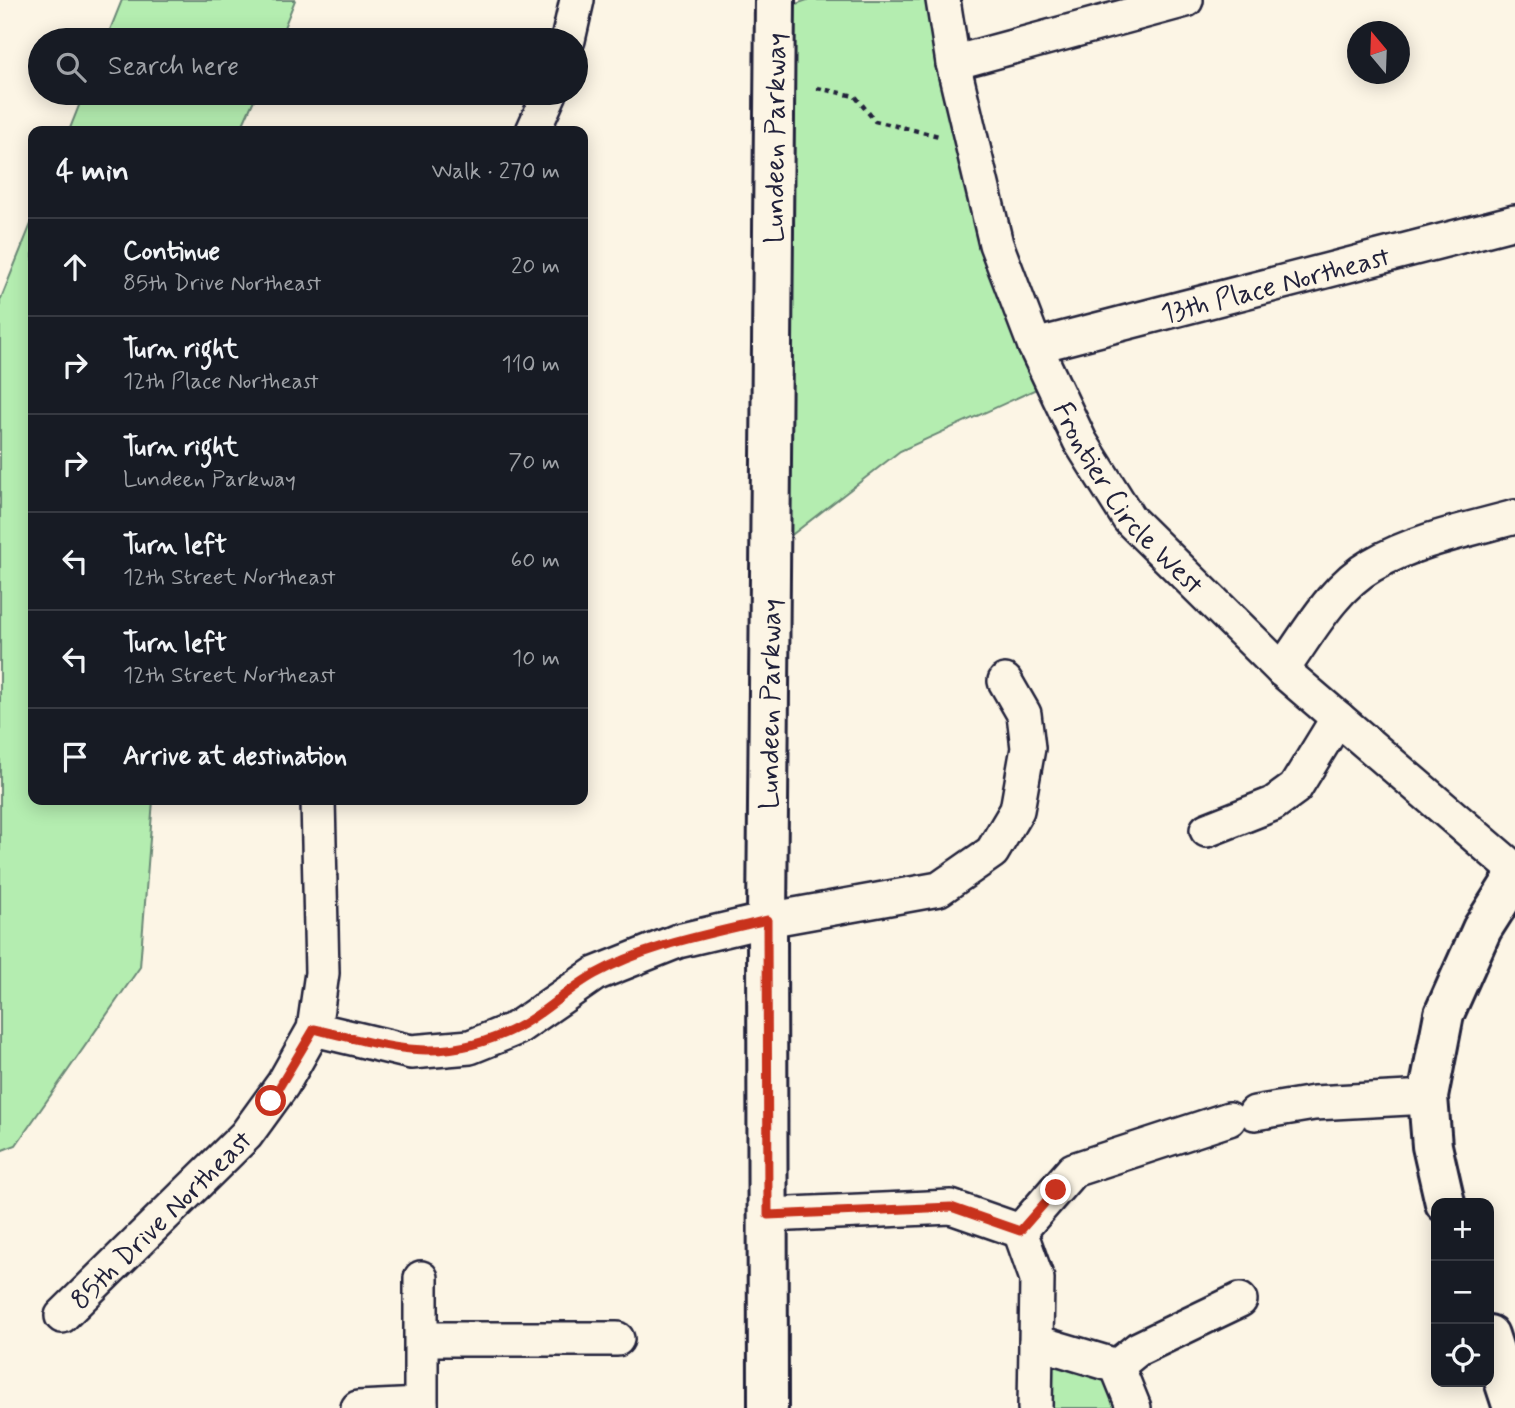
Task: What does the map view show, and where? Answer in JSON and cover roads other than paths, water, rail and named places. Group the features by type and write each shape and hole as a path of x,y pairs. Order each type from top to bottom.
{"main road":[{"name":"Lundeen Parkway","path":"768,1408 767,920 775,0"},
{"path":"1444,1198 1432,1146 1428,1097 1444,1014 1482,929 1515,877"},
{"path":"1494,1350 1513,1408"}],"street":[{"path":"571,28 577,0"},
{"name":"Frontier Circle West","path":"943,0 953,63 996,244 1035,346 1080,441 1129,519 1282,670 1515,870"},
{"path":"953,63 1186,0"},
{"path":"535,126 545,105"},
{"name":"13th Place Northeast","path":"1035,346 1515,222"},
{"path":"1282,670 1331,601 1371,565 1428,542 1515,517"},
{"path":"314,1029 411,1052 470,1047 517,1028 595,974 678,941 767,920 939,889 992,852 1017,810 1028,748 1024,714 1005,681"},
{"path":"1207,830 1273,804 1295,788 1338,718"},
{"name":"85th Drive Northeast","path":"62,1316 246,1135 283,1084 314,1029 322,973 318,805"},
{"path":"1020,1231 1073,1170 1242,1116 1314,1103 1428,1097"},
{"path":"768,1215 951,1207 1020,1231"},
{"path":"1020,1231 1037,1279 1035,1408"},
{"path":"358,1408 421,1406 421,1278"},
{"path":"1117,1366 1138,1349 1240,1300"},
{"path":"423,1339 617,1339"},
{"path":"1036,1342 1117,1366"},
{"path":"1117,1366 1134,1408"}]}
